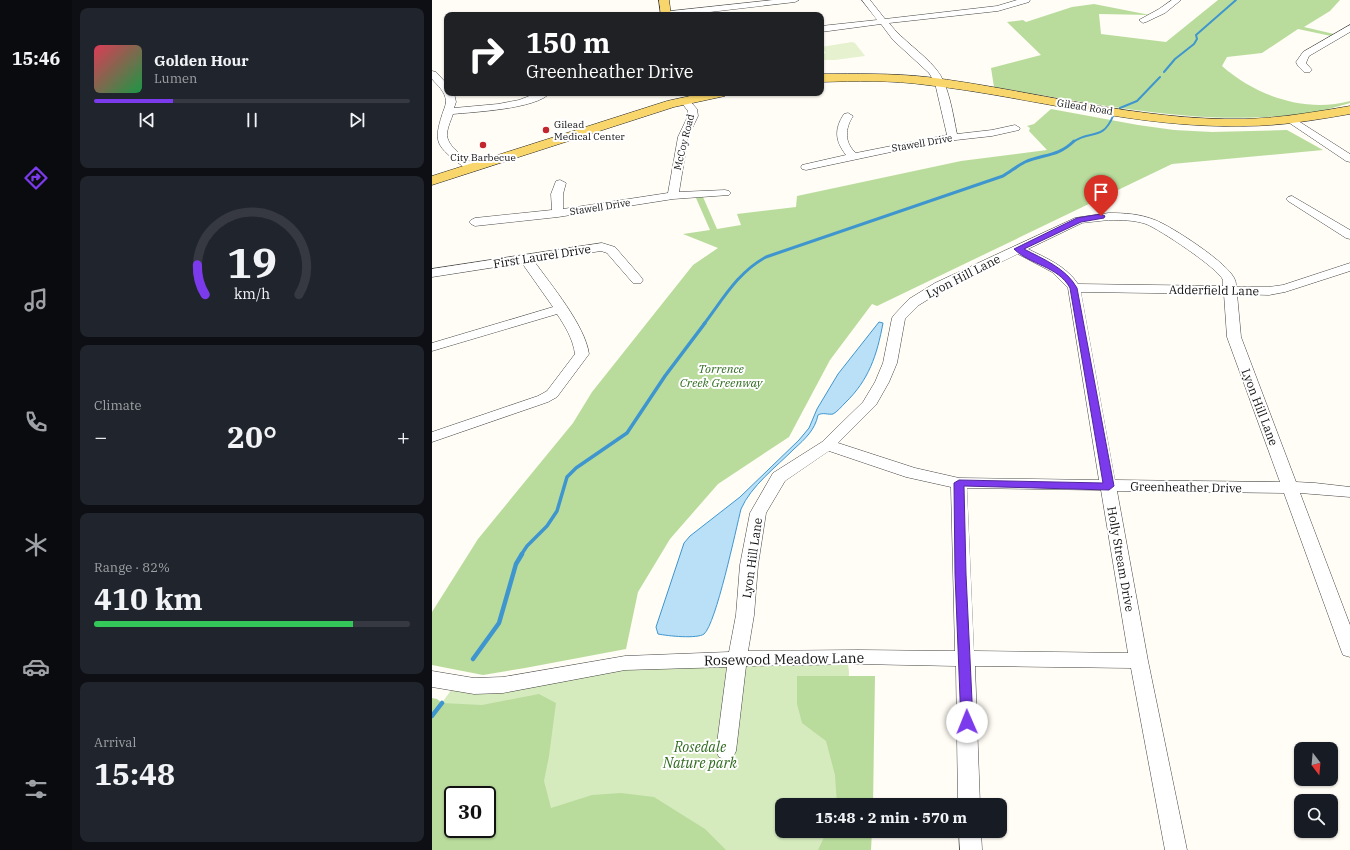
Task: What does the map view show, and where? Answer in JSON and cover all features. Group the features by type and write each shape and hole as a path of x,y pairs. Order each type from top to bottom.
{"main road":[{"path":"664,0 666,12"},
{"name":"Gilead Road","path":"824,78 883,78 940,83 1166,119 1232,123 1292,120 1350,110"},
{"path":"432,181 671,104 683,97"},
{"path":"432,188 673,109 683,97"}],"street":[{"path":"680,12 719,4 795,0"},
{"path":"866,0 896,38 932,71 940,83 953,137"},
{"path":"824,29 998,8 1026,0"},
{"path":"1143,20 1162,11 1177,0"},
{"path":"1307,70 1301,64 1302,59 1306,54 1350,28"},
{"path":"1337,36 1350,39"},
{"path":"444,71 433,74 444,87"},
{"path":"450,96 451,102 442,133 443,142 472,168"},
{"path":"448,111 504,106 526,101 538,96"},
{"name":"McCoy Road","path":"673,196 683,137 693,116 693,111 683,97"},
{"path":"848,116 843,124 842,138 844,148 854,157"},
{"path":"1292,120 1350,160"},
{"name":"Stawell Drive","path":"806,167 953,137 992,133 1015,128"},
{"path":"432,147 445,144"},
{"path":"558,214 556,196 560,183"},
{"name":"Stawell Drive","path":"474,222 558,214 673,196 725,193"},
{"path":"1292,199 1350,235"},
{"name":"Lyon Hill Lane","path":"726,751 736,659 745,615 749,565 758,513 779,477 827,445 869,405 882,382 890,363 899,318 914,302 940,286 1079,220 1101,216 1118,216 1158,225 1224,272 1229,280 1234,337 1350,650"},
{"name":"First Laurel Drive","path":"432,273 595,247 607,247 638,280"},
{"path":"1018,249 1058,271 1069,280 1074,288"},
{"path":"432,437 534,403 552,394 582,354 583,349 581,343 525,258"},
{"name":"Adderfield Lane","path":"1074,288 1230,289 1269,291 1284,288 1350,267"},
{"name":"Holly Stream Drive","path":"1074,288 1139,662 1176,850"},
{"path":"432,347 560,309"},
{"name":"Greenheather Drive","path":"827,445 912,473 959,483 1345,489"},
{"path":"959,483 969,798"},
{"name":"Rosewood Meadow Lane","path":"432,679 474,686 502,685 625,663 736,659 858,657 1139,662"},
{"path":"970,838 971,850"}],"green space":[{"path":"1218,0 1340,0 1330,11 1304,27 1334,34 1331,36 1298,29 1262,53 1227,57 1222,66 1235,77 1250,86 1282,99 1316,105 1350,101 1350,103 1309,113 1269,117 1230,118 1190,116 1111,107 994,87 991,68 1041,55 1007,22 1023,20 1026,22 1072,7 1094,4 1150,15 1099,14 1101,34 1166,42"},
{"path":"852,42 855,43 865,56 824,60 824,53 826,53 824,51 824,47"},
{"name":"Torrence Creek Greenway","path":"1051,109 1174,130 1212,132 1287,130 1323,150 1172,164 877,306 872,304 830,360 789,437 718,484 670,539 638,592 626,649 483,675 432,665 432,612 478,539 573,423 592,392 693,265 718,248 683,234 710,230 696,198 703,197 717,229 741,225 737,214 796,207 797,196 961,161 1047,150 1029,131 1030,128 1027,126 1034,124"},
{"name":"Rosedale Nature park","path":"847,657 849,672 844,798 775,798 775,838 844,838 843,850 432,850 432,716 455,685 625,663"},
{"path":"797,676 875,676 873,798 837,798 835,775 826,741 802,723 797,704"},
{"path":"539,694 556,703 544,781 551,808 592,795 621,793 654,797 705,829 726,850 432,850 432,698 437,699 442,703 482,705"},
{"path":"824,838 872,838 871,850 818,850"}],"water":[{"path":"879,322 883,323 875,356 860,385 835,413 818,415 815,425 809,434 764,477 745,501 741,509 720,595 709,627 704,634 700,636 689,637 658,634 656,627 684,543 690,536 740,497 799,440 809,428 817,409 838,374"}],"waterway":[{"path":"1164,72 1175,59 1194,44 1197,39 1196,35 1236,0"},
{"path":"1120,108 1137,101 1160,77"},
{"path":"1073,142 1079,138 1096,134 1105,129 1113,116"},
{"path":"704,324 739,278 747,270 766,257 1003,176 1025,162 1056,153 1074,141"},
{"path":"521,555 527,546 547,526 557,511 567,477 576,468 627,433 665,376 705,323"},
{"path":"473,659 499,623 516,564 522,554"},
{"path":"432,716 442,703"}],"place":[{"name":"Gilead Medical Center","path":"546,130"},
{"name":"City Barbecue","path":"483,145"}],"route":[{"path":"967,722 959,483 1109,486 1074,288 1069,280 1058,271 1018,249 1079,220 1101,216"}]}
